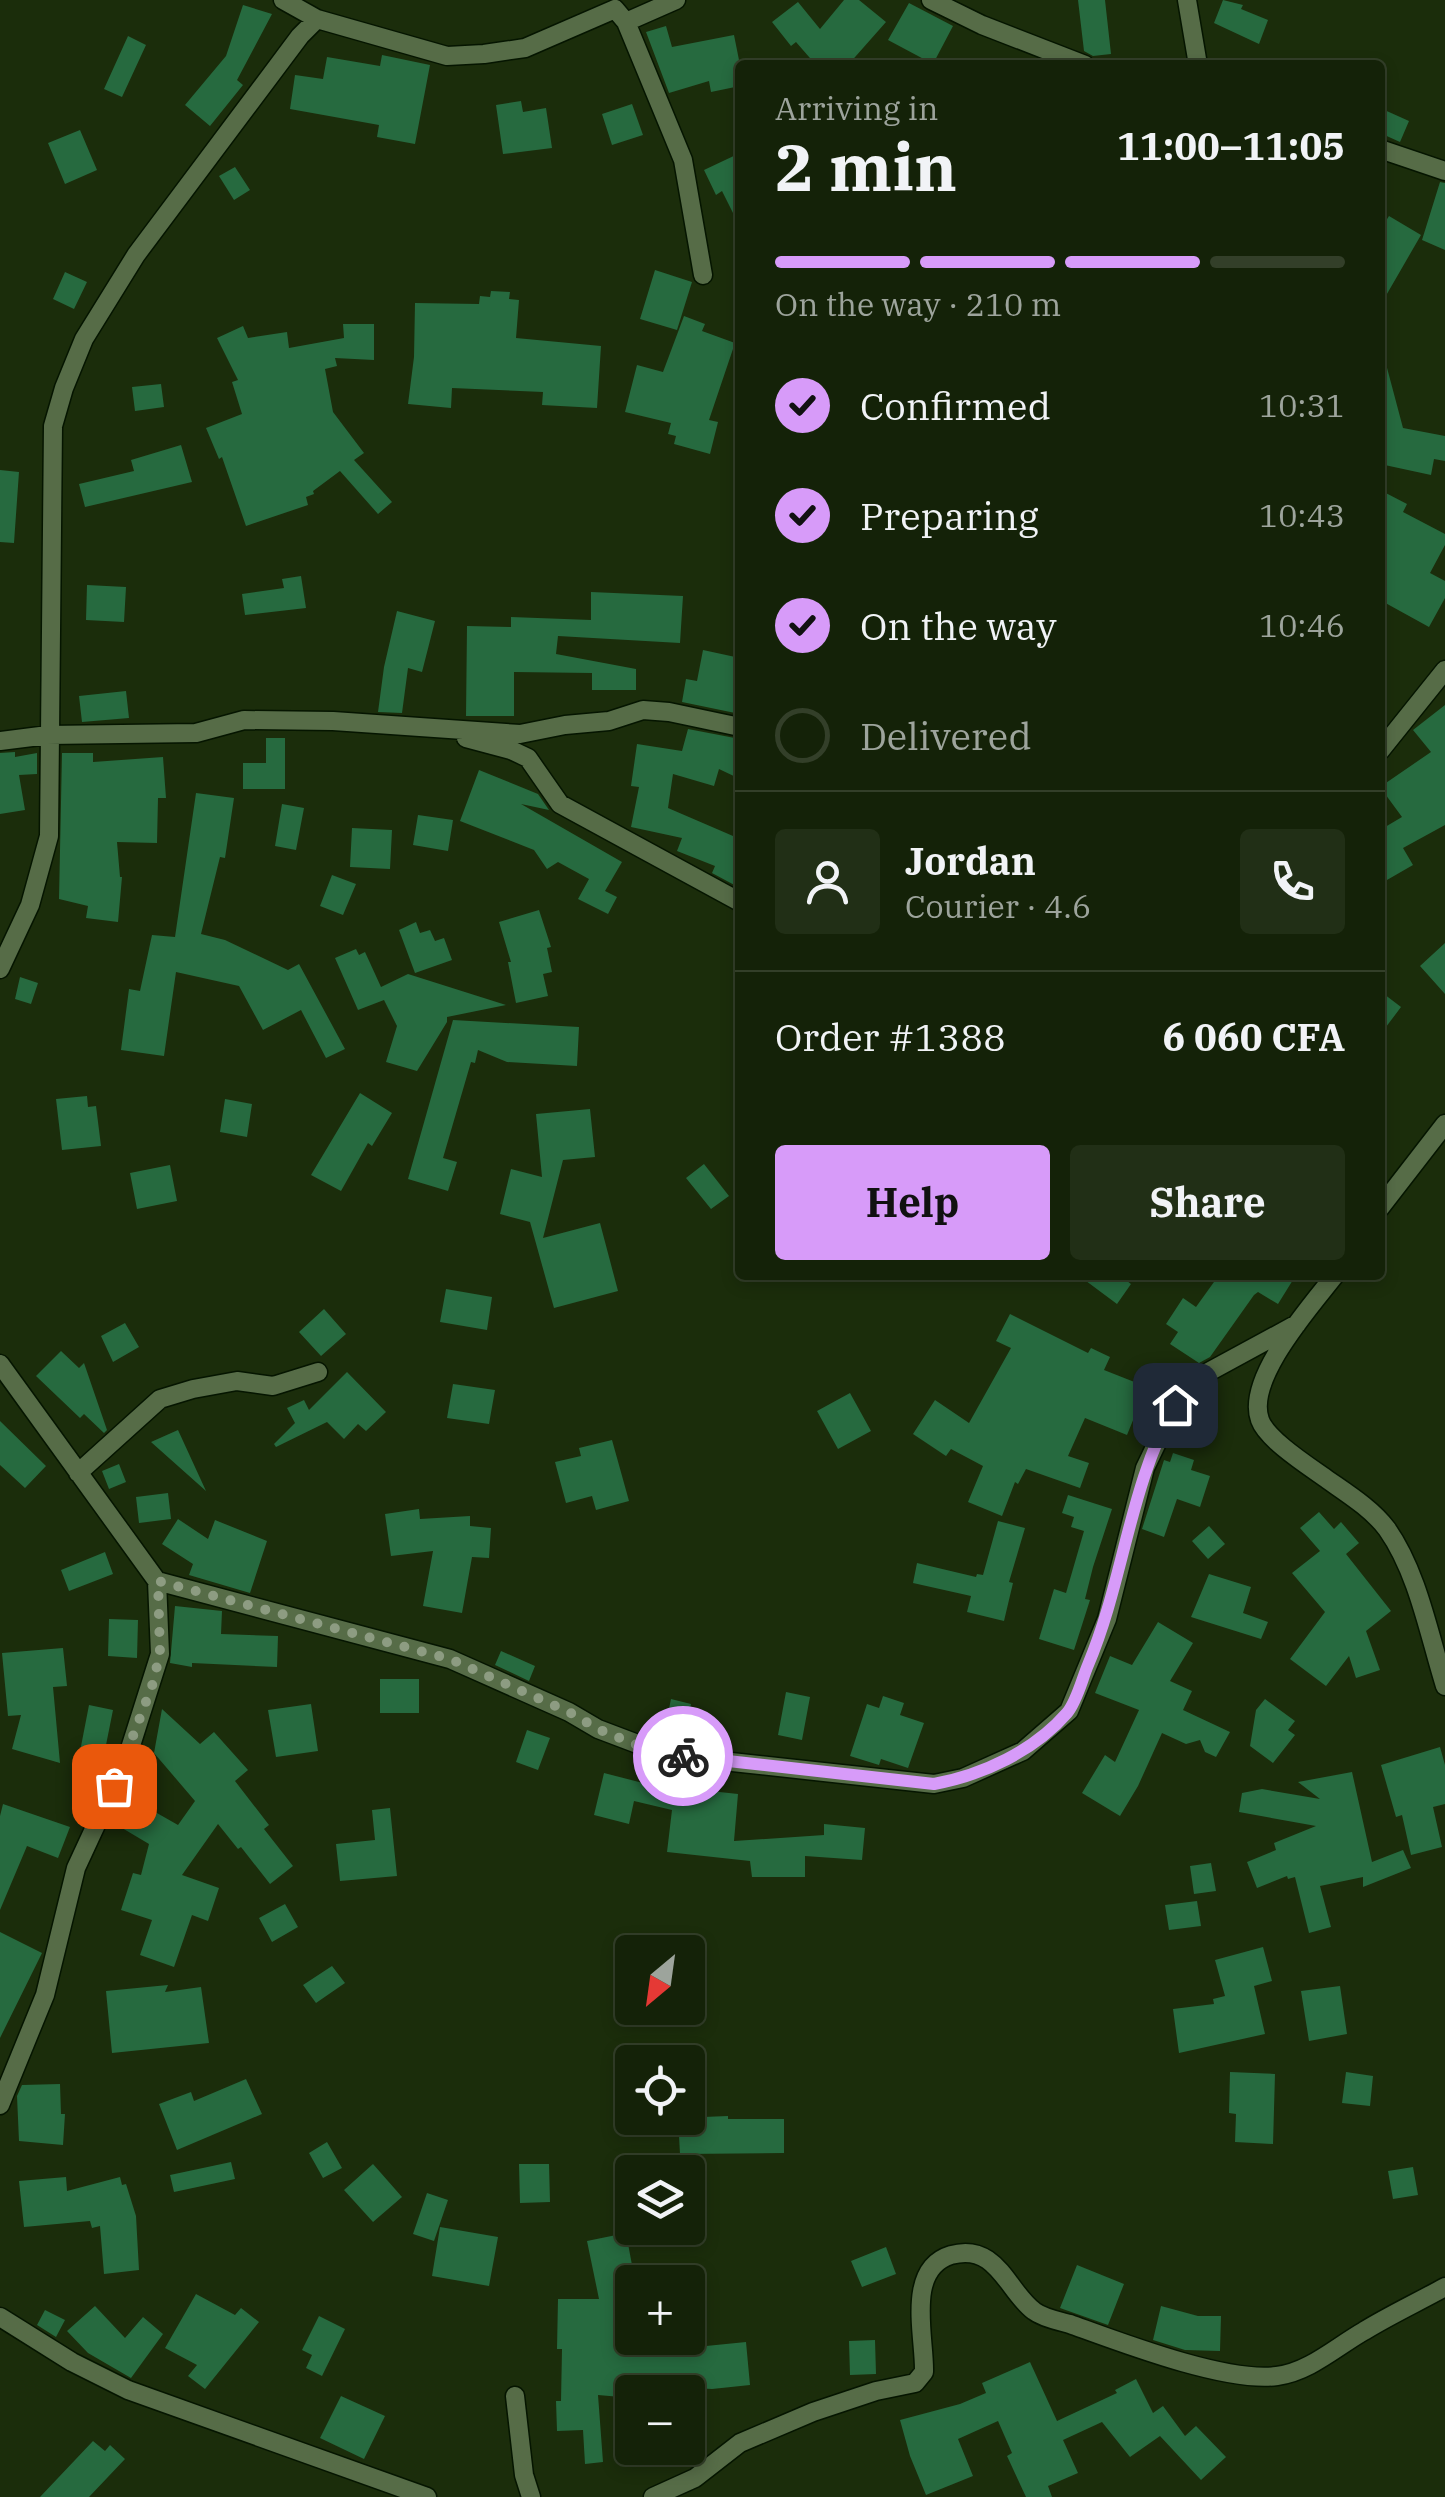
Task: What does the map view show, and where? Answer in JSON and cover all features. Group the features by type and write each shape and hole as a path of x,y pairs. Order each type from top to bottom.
{"street":[{"path":"282,0 317,19 447,56 525,48 615,9 626,22 683,160 703,276"},
{"path":"626,22 676,0"},
{"path":"931,0 1071,60"},
{"path":"1187,0 1197,60"},
{"path":"0,968 30,905 46,850 53,642 53,426 64,388 84,339 136,255 300,36 317,19"},
{"path":"1385,151 1445,171"},
{"path":"1385,746 1445,670"},
{"path":"0,740 48,735 196,733 244,720 520,734 609,721 643,710 735,726"},
{"path":"417,726 528,758 560,804 735,899"},
{"path":"1385,1202 1445,1124"},
{"path":"1330,1280 1262,1380 1257,1402 1260,1423 1386,1527 1402,1557 1445,1686"},
{"path":"158,1581 450,1659 634,1744 686,1757 934,1784 964,1778 1023,1751 1069,1711 1107,1619 1144,1468 1175,1405 1203,1375 1297,1324"},
{"path":"0,1364 158,1581 160,1654 127,1758 76,1868 45,1995 0,2105"},
{"path":"78,1473 160,1399 237,1381 273,1386 318,1372"},
{"path":"653,2497 695,2478 740,2442 813,2412 914,2383 924,2372 920,2309 923,2281 952,2255 976,2256 995,2264 1035,2312 1212,2370 1274,2377 1303,2369 1366,2329 1445,2288"},
{"path":"0,2316 72,2362 128,2390 428,2497"},
{"path":"515,2396 524,2475 531,2497"}],"building":[{"path":"844,0 859,0 886,22 852,60 812,60 796,42 791,46 772,22 798,2 820,29"},
{"path":"1078,0 1105,0 1111,54 1093,56 1084,51"},
{"path":"1223,0 1243,5 1241,9 1268,20 1259,44 1214,23"},
{"path":"909,3 953,26 935,60 926,60 888,40"},
{"path":"243,5 272,14 237,80 243,85 210,126 185,105 226,56"},
{"path":"666,26 672,47 734,35 739,60 735,60 735,87 711,92 709,81 669,93 646,32"},
{"path":"128,36 146,45 122,97 104,89"},
{"path":"382,55 430,65 415,144 377,137 379,125 290,109 295,75 323,79 327,57 380,66"},
{"path":"521,101 523,112 546,108 552,148 503,154 496,105"},
{"path":"632,104 643,135 612,145 602,114"},
{"path":"1385,110 1409,121 1400,142 1385,135"},
{"path":"80,130 97,170 65,184 48,143"},
{"path":"735,155 735,217 722,191 716,195 704,170"},
{"path":"235,167 250,190 234,200 219,176"},
{"path":"1440,182 1445,183 1445,250 1422,240"},
{"path":"1389,216 1421,235 1385,297 1385,222"},
{"path":"655,270 692,282 677,330 640,319"},
{"path":"65,272 87,282 74,309 53,299"},
{"path":"491,291 510,292 509,299 519,300 516,338 601,346 597,408 542,405 543,392 452,388 451,408 408,404 415,303 479,304 480,296 490,297"},
{"path":"684,316 705,324 702,331 735,343 709,420 718,422 710,454 674,444 676,436 668,434 671,423 625,412 637,365 663,372"},
{"path":"343,324 374,324 374,360 335,358 337,366 325,369 333,412 364,453 354,460 392,502 378,514 340,471 306,497 308,505 246,526 222,457 219,459 206,428 242,414 232,382 238,380 217,338 243,326 248,338 287,332 289,348 344,338"},
{"path":"1385,364 1403,428 1445,436 1445,461 1434,459 1431,475 1385,465"},
{"path":"161,384 164,407 135,411 132,387"},
{"path":"181,445 192,482 85,507 79,484 134,471 131,460"},
{"path":"0,470 19,472 14,543 0,542"},
{"path":"1385,493 1407,504 1403,512 1445,534 1445,545 1430,573 1445,581 1445,598 1429,627 1385,603"},
{"path":"301,576 306,608 245,615 242,594 284,588 282,579"},
{"path":"87,585 126,587 124,622 86,620"},
{"path":"591,592 683,596 680,643 558,636 556,654 636,669 636,690 592,690 592,673 514,672 514,716 466,716 467,626 511,627 511,617 591,620"},
{"path":"397,611 435,621 422,672 408,668 402,713 378,712 384,667"},
{"path":"703,650 735,657 735,713 682,702 686,679 697,681"},
{"path":"126,691 129,718 82,722 79,696"},
{"path":"1445,705 1445,825 1403,848 1413,865 1385,881 1385,827 1402,817 1385,794 1385,784 1431,752 1413,730"},
{"path":"688,729 735,738 735,777 719,769 714,786 673,774 668,808 735,837 735,885 712,873 715,866 677,851 682,838 631,827 639,787 631,786 637,744 682,751"},
{"path":"266,738 285,738 285,789 243,789 243,763 266,763"},
{"path":"15,752 15,757 37,753 37,774 19,775 25,810 0,814 0,753"},
{"path":"62,753 93,753 93,762 163,757 166,798 158,798 157,843 117,842 122,877 118,922 86,918 88,906 59,899"},
{"path":"479,770 538,794 549,810 521,804 622,862 605,891 617,897 608,914 578,899 589,879 558,862 547,869 534,850 460,821"},
{"path":"196,793 234,798 225,858 220,857 201,934 225,940 288,970 299,964 345,1049 326,1058 301,1010 263,1030 239,986 176,972 164,1056 121,1050 129,989 140,991 152,935 175,937"},
{"path":"282,804 304,808 296,850 275,846"},
{"path":"418,815 453,820 448,851 413,845"},
{"path":"352,828 392,830 390,869 350,867"},
{"path":"332,875 356,884 343,915 320,906"},
{"path":"539,910 551,947 547,948 552,972 543,974 548,996 516,1003 511,962 499,922"},
{"path":"416,922 420,933 430,930 435,941 444,938 452,960 415,973 399,930"},
{"path":"1445,943 1445,994 1420,966"},
{"path":"356,949 359,955 365,952 381,987 408,974 506,1005 447,1017 417,1071 386,1062 397,1026 384,1000 358,1010 335,958"},
{"path":"20,977 38,983 31,1004 15,999"},
{"path":"1385,995 1401,1007 1385,1028"},
{"path":"453,1020 579,1027 577,1066 507,1062 478,1050 443,1158 457,1162 448,1191 408,1179"},
{"path":"360,1093 392,1113 372,1146 368,1143 341,1191 311,1175"},
{"path":"87,1096 88,1107 96,1106 101,1146 62,1150 56,1099"},
{"path":"225,1099 252,1104 247,1137 220,1132"},
{"path":"590,1109 595,1157 563,1160 543,1238 600,1223 618,1291 554,1308 530,1222 500,1214 511,1169 542,1177 536,1114"},
{"path":"704,1164 729,1196 711,1209 686,1178"},
{"path":"170,1165 177,1201 137,1209 130,1173"},
{"path":"1085,1280 1126,1280 1131,1284 1117,1304"},
{"path":"1215,1280 1293,1280 1278,1304 1258,1292 1254,1295 1210,1357 1199,1363 1170,1344 1178,1332 1166,1324 1183,1298 1196,1307"},
{"path":"446,1289 492,1297 487,1330 440,1322"},
{"path":"324,1309 346,1334 321,1356 299,1332"},
{"path":"1010,1314 1088,1353 1091,1348 1110,1357 1104,1370 1142,1385 1127,1435 1085,1418 1068,1456 1089,1463 1080,1488 1026,1469 1018,1484 1015,1482 1002,1516 968,1502 983,1466 951,1449 946,1456 913,1434 935,1400 969,1423 1011,1348 996,1341"},
{"path":"125,1323 139,1347 113,1362 101,1336"},
{"path":"61,1351 79,1368 84,1363 107,1430 104,1433 84,1414 80,1418 36,1376"},
{"path":"347,1372 386,1412 366,1431 358,1424 344,1439 327,1422 276,1447 274,1444 295,1423 287,1408 304,1400 309,1410"},
{"path":"453,1384 495,1390 489,1424 447,1418"},
{"path":"850,1393 871,1431 838,1449 817,1411"},
{"path":"0,1421 46,1466 25,1488 0,1465"},
{"path":"178,1430 206,1491 151,1442"},
{"path":"612,1440 629,1501 596,1510 592,1496 566,1503 555,1462 581,1456 579,1448"},
{"path":"1173,1453 1194,1460 1191,1470 1210,1476 1200,1507 1177,1499 1164,1537 1142,1529 1164,1460 1170,1462"},
{"path":"119,1464 126,1482 109,1489 102,1471"},
{"path":"168,1493 171,1519 139,1523 136,1497"},
{"path":"1068,1495 1112,1509 1093,1567 1085,1599 1090,1600 1074,1650 1039,1639 1054,1589 1066,1593 1084,1531 1071,1527 1074,1517 1062,1513"},
{"path":"419,1509 420,1519 470,1516 470,1526 491,1528 489,1558 472,1557 462,1613 423,1606 433,1551 391,1556 385,1514"},
{"path":"1319,1512 1334,1529 1341,1522 1359,1543 1346,1554 1391,1611 1366,1631 1380,1670 1356,1678 1349,1656 1326,1686 1290,1659 1325,1612 1292,1573 1320,1551 1300,1528"},
{"path":"178,1519 208,1539 215,1520 267,1541 250,1593 189,1575 193,1564 162,1544"},
{"path":"998,1521 1025,1528 1009,1582 1013,1583 1004,1621 967,1612 971,1596 913,1583 917,1563 976,1577 983,1575"},
{"path":"1209,1526 1225,1544 1208,1559 1192,1541"},
{"path":"105,1552 113,1574 69,1591 61,1570"},
{"path":"1209,1574 1251,1587 1243,1613 1268,1622 1261,1639 1191,1617"},
{"path":"175,1606 222,1611 221,1634 278,1636 277,1667 192,1663 192,1667 170,1663"},
{"path":"109,1619 138,1620 137,1658 108,1656"},
{"path":"1158,1622 1193,1643 1170,1681 1192,1691 1183,1710 1230,1732 1216,1757 1205,1752 1200,1740 1186,1744 1162,1733 1120,1816 1082,1793 1105,1755 1115,1762 1139,1710 1095,1693 1110,1656 1132,1665"},
{"path":"63,1648 67,1686 53,1687 60,1763 12,1749 21,1715 8,1716 2,1653"},
{"path":"501,1651 535,1666 529,1681 495,1665"},
{"path":"380,1679 419,1679 419,1713 380,1713"},
{"path":"786,1692 810,1697 802,1740 778,1735"},
{"path":"883,1696 904,1703 900,1715 924,1723 908,1768 881,1759 879,1765 850,1756 867,1704 879,1708"},
{"path":"671,1699 691,1704 684,1738 664,1733"},
{"path":"1265,1699 1295,1721 1288,1730 1295,1735 1273,1763 1250,1746 1256,1710"},
{"path":"311,1704 318,1751 276,1757 268,1710"},
{"path":"89,1705 113,1710 101,1770 77,1767"},
{"path":"162,1709 200,1744 214,1732 248,1770 235,1781 269,1825 264,1829 293,1866 270,1884 218,1824 182,1875 219,1888 208,1921 192,1915 174,1967 140,1955 152,1920 121,1910 133,1873 141,1875 149,1844 112,1822 127,1796 178,1825 195,1801 154,1753"},
{"path":"527,1730 550,1738 538,1770 516,1762"},
{"path":"1440,1747 1445,1765 1445,1804 1433,1807 1442,1847 1411,1855 1402,1815 1396,1817 1381,1765"},
{"path":"1352,1772 1372,1862 1403,1850 1411,1868 1363,1887 1363,1877 1320,1886 1331,1927 1309,1933 1295,1877 1287,1876 1257,1888 1247,1862 1276,1850 1274,1843 1316,1826 1239,1812 1242,1793 1262,1789 1320,1799 1298,1782"},
{"path":"604,1773 674,1791 674,1787 738,1794 734,1841 824,1835 824,1824 865,1828 862,1860 805,1856 805,1877 752,1877 750,1861 667,1852 672,1810 634,1801 629,1824 594,1815"},
{"path":"3,1804 70,1827 58,1858 27,1846 0,1910 0,1816"},
{"path":"390,1808 397,1876 340,1881 336,1844 375,1840 372,1810"},
{"path":"1211,1863 1216,1891 1194,1894 1190,1866"},
{"path":"1197,1901 1201,1926 1169,1930 1165,1905"},
{"path":"285,1904 298,1927 272,1942 259,1918"},
{"path":"0,1932 42,1953 0,2038"},
{"path":"1263,1947 1272,1981 1254,1986 1265,2034 1179,2053 1173,2009 1214,2004 1213,1999 1225,1996 1215,1960"},
{"path":"332,1966 345,1983 316,2003 303,1985"},
{"path":"168,1985 165,1992 201,1987 209,2043 112,2053 106,1991"},
{"path":"1340,1986 1347,2034 1309,2041 1301,1991"},
{"path":"1230,2072 1275,2074 1273,2144 1235,2142 1236,2114 1229,2113"},
{"path":"1346,2072 1373,2076 1370,2106 1342,2103"},
{"path":"246,2079 262,2114 177,2150 159,2104 191,2092 194,2101"},
{"path":"60,2084 61,2114 65,2114 63,2145 19,2141 17,2096 22,2085"},
{"path":"705,2117 784,2119 784,2153 680,2154 679,2135 705,2135"},
{"path":"327,2142 342,2168 323,2178 309,2153"},
{"path":"231,2162 235,2179 174,2192 170,2175"},
{"path":"373,2164 402,2197 373,2222 344,2190"},
{"path":"519,2164 549,2164 550,2202 520,2203"},
{"path":"1413,2167 1418,2195 1393,2199 1388,2171"},
{"path":"66,2177 67,2191 120,2177 122,2185 126,2184 136,2216 139,2270 104,2274 100,2226 92,2228 90,2221 24,2227 19,2181"},
{"path":"427,2193 448,2200 434,2241 413,2234"},
{"path":"440,2227 498,2237 489,2286 432,2276"},
{"path":"615,2235 615,2245 628,2245 632,2265 615,2265 615,2355 705,2355 706,2346 746,2342 750,2385 705,2389 705,2375 615,2375 615,2396 598,2395 603,2462 585,2464 583,2430 557,2431 556,2401 561,2401 558,2299 599,2299 587,2241"},
{"path":"886,2247 896,2274 862,2287 851,2261"},
{"path":"1077,2265 1124,2284 1108,2325 1060,2308"},
{"path":"196,2294 235,2315 241,2308 259,2322 205,2389 188,2376 197,2365 165,2348"},
{"path":"95,2306 125,2338 143,2317 163,2334 131,2378 88,2353 67,2331"},
{"path":"1161,2306 1198,2316 1221,2316 1220,2351 1185,2350 1153,2340"},
{"path":"45,2310 65,2320 56,2337 37,2325"},
{"path":"319,2316 345,2329 322,2376 306,2368 312,2355 302,2350"},
{"path":"875,2340 876,2374 850,2375 849,2341"},
{"path":"1030,2362 1057,2421 1117,2393 1115,2390 1136,2379 1153,2413 1163,2406 1185,2436 1196,2426 1226,2457 1201,2480 1160,2436 1130,2457 1102,2422 1063,2440 1078,2473 1048,2486 1052,2497 1026,2497 1007,2456 1012,2453 998,2421 958,2439 973,2476 926,2495 900,2420 986,2393 982,2383"},
{"path":"341,2396 385,2416 364,2459 320,2438"},
{"path":"93,2441 105,2451 110,2445 125,2459 89,2497 40,2497"}],"way so far":[{"path":"114,1786 127,1758 160,1654 158,1581 450,1659 520,1688 634,1744 683,1756"}],"route":[{"path":"683,1756 934,1784 964,1778 1023,1751 1069,1711 1107,1619 1144,1468 1175,1405"}]}
